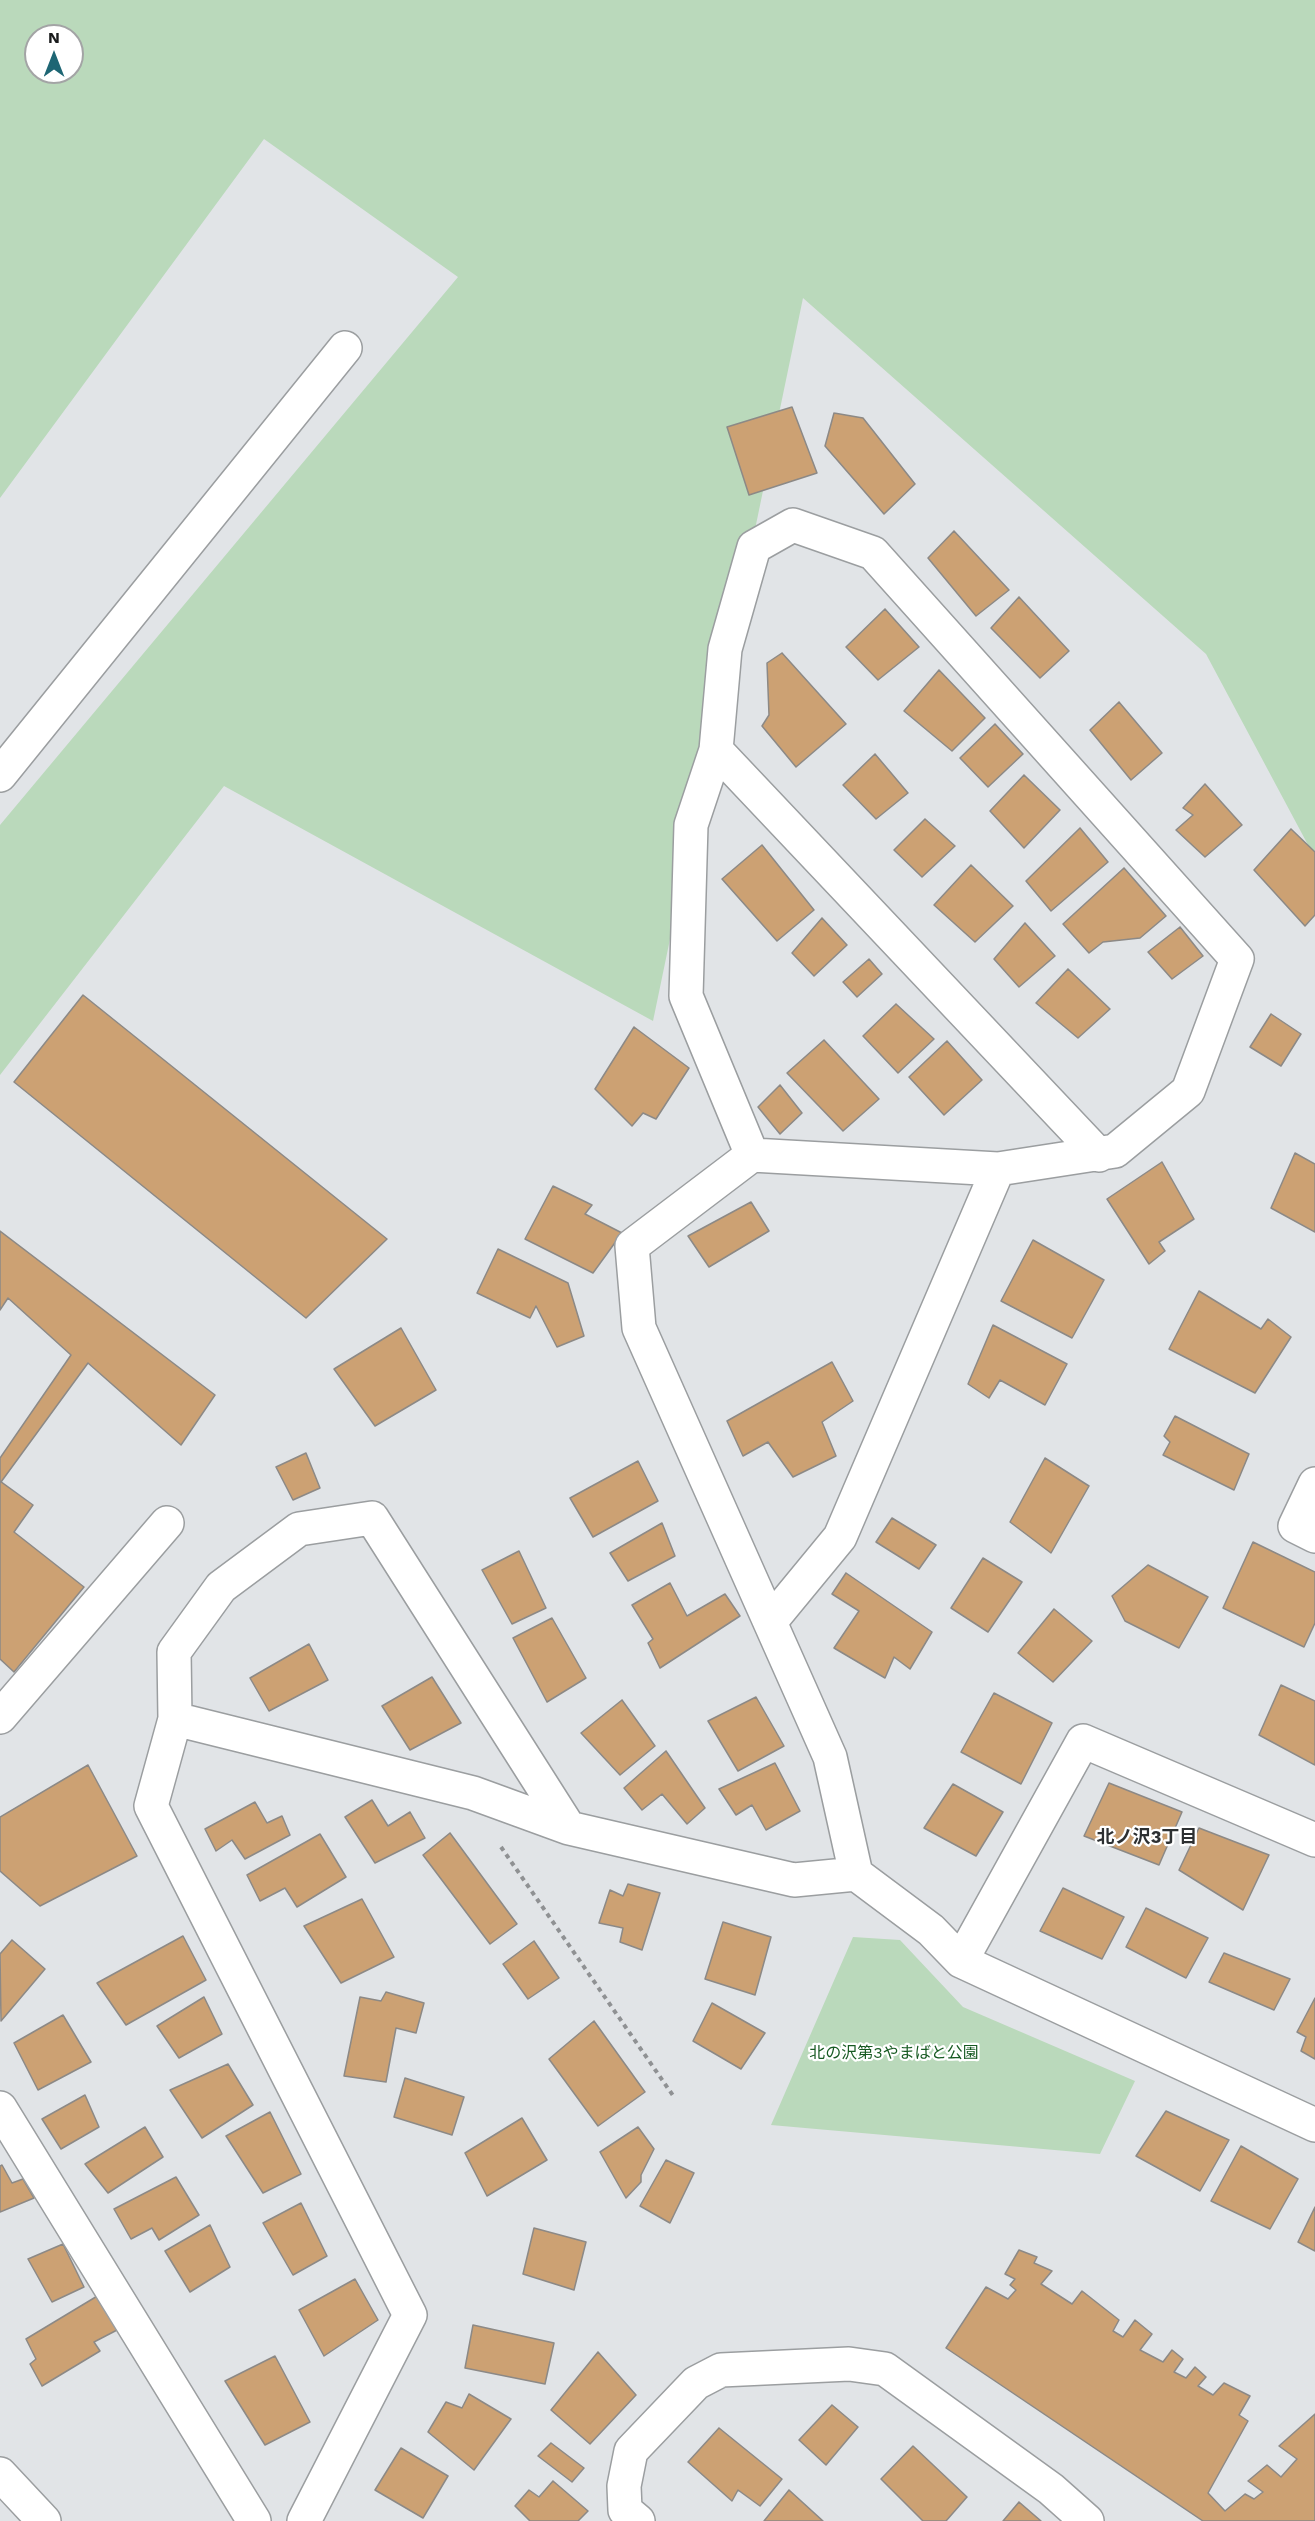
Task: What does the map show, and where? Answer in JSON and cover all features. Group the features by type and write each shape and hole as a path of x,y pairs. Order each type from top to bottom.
{"street":[{"path":"0,775 345,348"},
{"path":"752,1155 686,996 691,825 716,750 725,649 754,547 794,525 873,553 1237,959 1188,1091 1115,1151 998,1169 752,1155 633,1246 639,1328 830,1757 856,1874 931,1930 962,1961 1315,2125"},
{"path":"716,750 1099,1155"},
{"path":"770,1622 840,1537 998,1169"},
{"path":"1315,1484 1295,1526 1315,1536"},
{"path":"304,2521 410,2315 151,1806 175,1719 174,1652 221,1587 299,1529 372,1518 569,1828"},
{"path":"0,1717 167,1523"},
{"path":"175,1719 473,1793 569,1828 794,1880 856,1874"},
{"path":"962,1961 1083,1741 1315,1840"},
{"path":"0,2108 254,2521"},
{"path":"638,2521 625,2510 624,2486 631,2451 696,2383 721,2370 849,2364 885,2369 1051,2489 1087,2521"},
{"path":"0,2474 44,2521"}],"path":[{"path":"473,1793 496,1841 674,2097"}],"green space":[{"path":"0,0 1315,0 1315,858 1206,654 803,298 653,1021 224,786 0,1075 0,825 458,277 264,139 0,498"},
{"name":"北の沢第3やまばと公園","path":"853,1937 900,1940 963,2007 1135,2081 1100,2154 771,2125"}],"building":[{"path":"792,407 817,473 749,495 727,427"},
{"path":"834,413 863,418 915,484 884,514 825,446"},
{"path":"954,531 1009,590 976,616 928,558"},
{"path":"1019,597 1069,651 1040,678 991,628"},
{"path":"885,609 919,647 878,680 846,647"},
{"path":"782,653 846,724 796,767 762,726 769,715 767,663"},
{"path":"939,670 985,718 952,751 904,711"},
{"path":"1119,702 1162,753 1131,780 1090,730"},
{"path":"995,724 1023,754 988,787 960,758"},
{"path":"875,754 908,793 876,819 843,785"},
{"path":"1024,775 1060,810 1024,848 990,811"},
{"path":"1205,784 1242,825 1205,857 1176,830 1193,815 1183,808"},
{"path":"925,819 955,846 922,877 894,850"},
{"path":"1080,828 1108,862 1051,911 1026,881"},
{"path":"1291,829 1315,852 1315,915 1305,926 1254,870"},
{"path":"762,845 814,910 777,941 722,879"},
{"path":"971,865 1013,906 975,942 934,905"},
{"path":"1124,868 1166,916 1140,938 1103,942 1089,953 1063,924"},
{"path":"822,918 847,945 814,976 792,953"},
{"path":"1025,923 1055,956 1019,987 994,959"},
{"path":"1180,927 1203,956 1172,979 1148,952"},
{"path":"869,959 882,974 857,997 843,982"},
{"path":"1068,969 1110,1009 1078,1038 1036,1003"},
{"path":"83,995 387,1239 306,1318 14,1082"},
{"path":"896,1004 934,1039 898,1073 863,1036"},
{"path":"1271,1014 1301,1034 1281,1066 1250,1047"},
{"path":"634,1027 689,1068 656,1119 643,1113 632,1126 595,1089"},
{"path":"824,1040 879,1099 843,1131 787,1073"},
{"path":"947,1041 982,1080 944,1115 909,1077"},
{"path":"780,1085 802,1113 780,1134 758,1107"},
{"path":"1295,1153 1315,1164 1315,1232 1271,1208"},
{"path":"1162,1162 1194,1219 1159,1242 1165,1251 1149,1264 1107,1199"},
{"path":"553,1186 592,1205 585,1214 622,1233 593,1273 525,1239"},
{"path":"751,1202 769,1231 709,1267 688,1236"},
{"path":"0,1231 215,1395 181,1445 88,1363 0,1481 0,1458 71,1355 8,1298 0,1310"},
{"path":"1033,1240 1104,1280 1072,1338 1001,1301"},
{"path":"498,1249 568,1283 584,1336 557,1347 536,1306 530,1318 477,1293"},
{"path":"1199,1291 1261,1329 1268,1319 1291,1337 1255,1393 1169,1349"},
{"path":"993,1325 1067,1364 1045,1405 1000,1380 989,1398 968,1384"},
{"path":"401,1328 436,1390 375,1426 334,1369"},
{"path":"832,1362 853,1401 822,1422 836,1456 793,1477 768,1442 743,1456 727,1421"},
{"path":"1175,1416 1249,1454 1234,1490 1163,1455 1170,1442 1164,1436"},
{"path":"306,1453 320,1488 293,1500 276,1467"},
{"path":"1045,1458 1089,1486 1051,1553 1010,1522"},
{"path":"638,1461 658,1501 593,1537 570,1498"},
{"path":"0,1481 33,1505 14,1532 84,1587 14,1672 0,1659"},
{"path":"892,1518 936,1545 919,1569 876,1542"},
{"path":"662,1523 675,1556 628,1581 610,1553"},
{"path":"1253,1542 1315,1572 1315,1623 1304,1647 1223,1608"},
{"path":"519,1551 546,1608 512,1624 482,1570"},
{"path":"983,1558 1022,1582 988,1632 951,1608"},
{"path":"1148,1565 1208,1597 1179,1648 1125,1621 1112,1596"},
{"path":"846,1573 932,1632 910,1669 894,1657 885,1678 834,1648 859,1611 832,1594"},
{"path":"670,1583 687,1616 725,1594 740,1616 660,1668 648,1643 653,1639 632,1605"},
{"path":"1054,1609 1092,1641 1053,1682 1018,1653"},
{"path":"552,1618 586,1678 547,1702 513,1638"},
{"path":"309,1644 328,1680 269,1711 250,1678"},
{"path":"432,1677 461,1723 410,1750 382,1706"},
{"path":"1281,1685 1315,1701 1315,1765 1259,1735"},
{"path":"994,1693 1052,1723 1021,1784 961,1752"},
{"path":"756,1697 784,1746 738,1771 708,1721"},
{"path":"622,1700 655,1746 620,1775 581,1733"},
{"path":"666,1751 705,1808 687,1824 662,1794 642,1810 624,1788"},
{"path":"775,1763 800,1811 766,1830 752,1805 736,1815 719,1789"},
{"path":"88,1765 137,1856 40,1906 0,1871 0,1817"},
{"path":"1109,1783 1182,1812 1159,1865 1084,1836"},
{"path":"953,1784 1003,1812 976,1856 924,1828"},
{"path":"372,1800 388,1826 410,1812 425,1838 375,1863 345,1817"},
{"path":"255,1802 267,1823 282,1816 290,1835 245,1859 232,1840 216,1851 205,1829"},
{"path":"1199,1828 1269,1855 1243,1910 1179,1870"},
{"path":"450,1833 517,1924 490,1944 423,1855"},
{"path":"320,1834 346,1877 297,1907 285,1888 260,1901 247,1875"},
{"path":"628,1884 660,1893 642,1950 620,1942 623,1928 599,1923 610,1890 623,1896"},
{"path":"1063,1888 1124,1917 1102,1959 1040,1931"},
{"path":"362,1899 394,1957 341,1983 304,1926"},
{"path":"1146,1908 1208,1938 1186,1978 1126,1947"},
{"path":"723,1922 771,1937 755,1995 705,1979"},
{"path":"183,1936 206,1980 126,2025 97,1983"},
{"path":"12,1940 45,1969 1,2021 0,1954"},
{"path":"534,1941 559,1978 528,1999 503,1964"},
{"path":"1224,1953 1290,1979 1274,2010 1209,1982"},
{"path":"386,1992 424,2003 416,2033 396,2028 386,2082 344,2076 360,1997 381,2001"},
{"path":"204,1997 222,2034 179,2058 157,2026"},
{"path":"1315,1998 1315,2059 1301,2051 1306,2037 1297,2032"},
{"path":"712,2003 765,2033 741,2069 693,2041"},
{"path":"63,2015 91,2062 38,2090 14,2043"},
{"path":"594,2021 645,2092 598,2126 549,2059"},
{"path":"228,2064 253,2105 202,2138 170,2090"},
{"path":"405,2078 464,2097 452,2135 394,2117"},
{"path":"85,2095 99,2127 61,2149 42,2119"},
{"path":"1166,2111 1229,2140 1200,2191 1136,2156"},
{"path":"270,2112 301,2174 263,2193 226,2136"},
{"path":"522,2118 547,2160 487,2196 465,2153"},
{"path":"145,2127 163,2157 108,2193 85,2164"},
{"path":"638,2127 654,2149 641,2175 641,2182 626,2198 600,2152"},
{"path":"1241,2146 1298,2179 1270,2229 1211,2201"},
{"path":"666,2160 694,2173 670,2223 640,2206"},
{"path":"2,2165 12,2183 23,2179 34,2198 0,2212 0,2166"},
{"path":"176,2177 199,2215 159,2240 152,2228 131,2239 114,2209"},
{"path":"301,2203 327,2256 293,2275 263,2223"},
{"path":"1315,2207 1315,2251 1298,2242"},
{"path":"210,2225 230,2267 190,2292 165,2251"},
{"path":"534,2228 586,2242 574,2290 523,2274"},
{"path":"63,2244 84,2287 52,2302 28,2259"},
{"path":"1019,2250 1037,2257 1034,2263 1052,2271 1041,2284 1072,2304 1082,2291 1119,2320 1113,2331 1123,2337 1135,2320 1152,2334 1140,2350 1163,2362 1172,2350 1183,2359 1174,2372 1186,2378 1195,2367 1206,2377 1198,2386 1213,2395 1224,2383 1250,2396 1239,2415 1248,2421 1208,2493 1225,2511 1245,2494 1254,2499 1263,2492 1248,2481 1267,2465 1281,2477 1297,2459 1279,2446 1315,2414 1315,2521 1203,2521 946,2348 986,2287 1008,2299 1016,2290 1010,2285 1015,2279 1005,2274"},
{"path":"355,2279 378,2320 324,2356 299,2310"},
{"path":"99,2295 119,2329 94,2342 100,2351 42,2386 30,2364 36,2359 26,2339"},
{"path":"473,2325 554,2343 545,2384 465,2368"},
{"path":"598,2352 636,2395 590,2444 551,2410"},
{"path":"275,2356 310,2422 265,2445 225,2381"},
{"path":"469,2394 511,2419 474,2470 428,2432 446,2402 462,2408"},
{"path":"832,2405 858,2427 826,2465 799,2440"},
{"path":"719,2428 782,2479 760,2506 738,2490 732,2501 688,2462"},
{"path":"551,2443 584,2468 572,2482 538,2456"},
{"path":"913,2446 967,2497 946,2521 923,2521 881,2479"},
{"path":"401,2448 448,2476 423,2518 375,2490"},
{"path":"553,2481 588,2511 578,2521 530,2521 515,2506 529,2490 539,2497"},
{"path":"789,2490 823,2521 764,2521"},
{"path":"1019,2502 1041,2521 1003,2521"}],"district":[{"name":"北ノ沢3丁目","path":"1147,1838"}]}
